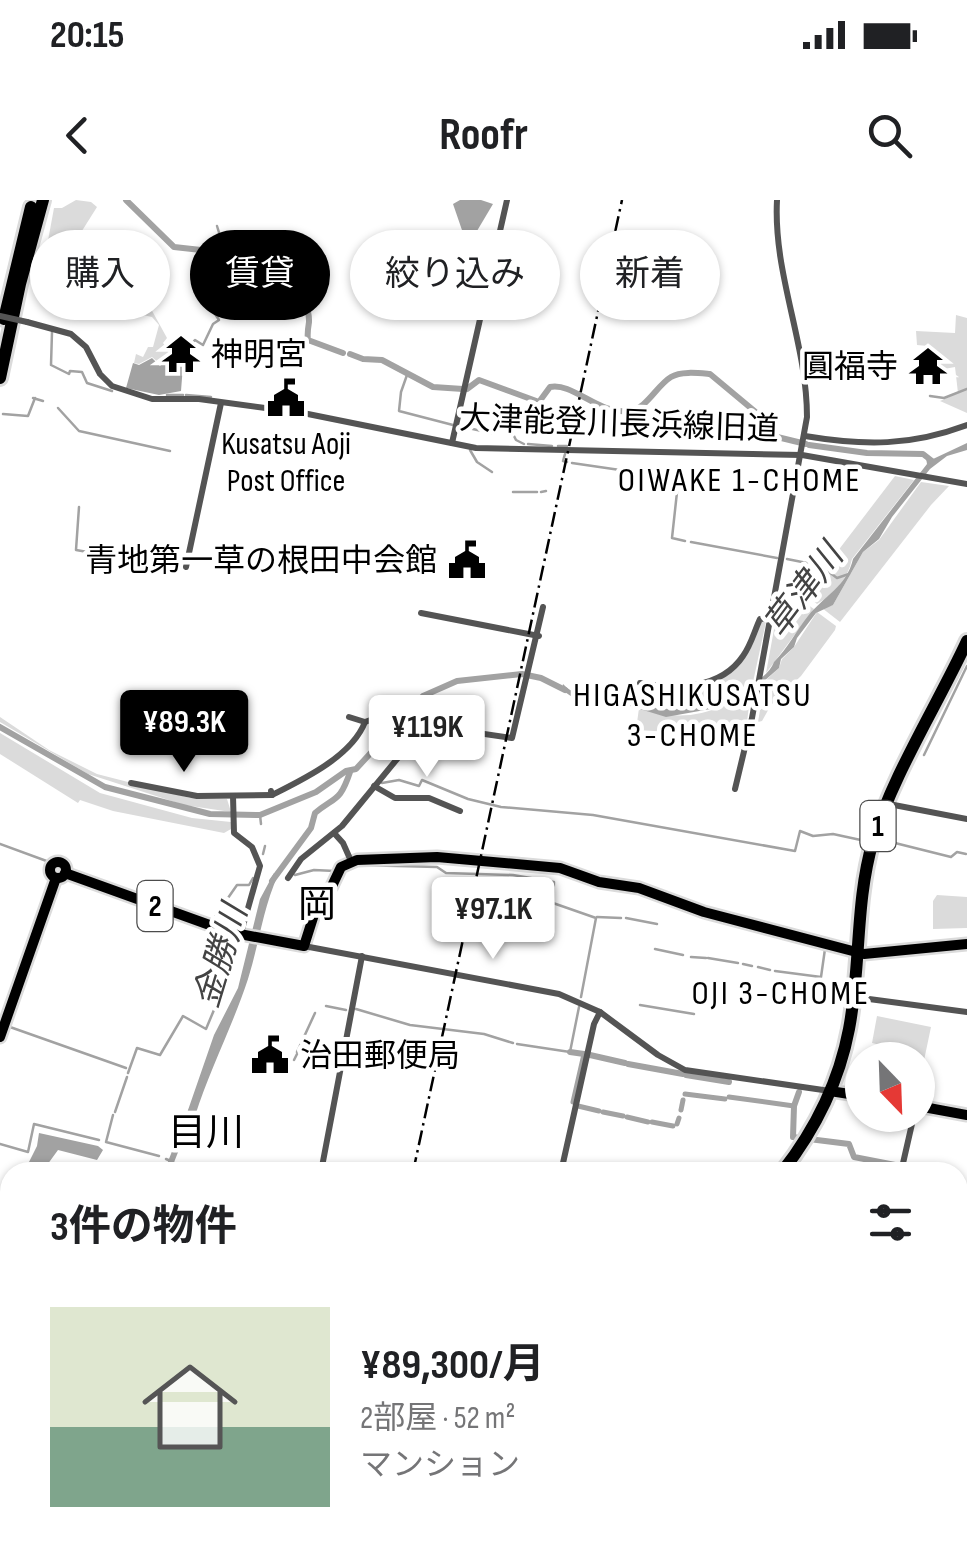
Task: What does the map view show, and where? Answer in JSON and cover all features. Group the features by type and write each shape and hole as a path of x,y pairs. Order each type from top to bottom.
{"highway":[{"path":"0,341 15,262 34,200"},
{"path":"0,378 42,200"},
{"name":"1","path":"861,953 865,876 874,839 967,641"},
{"name":"1","path":"792,1162 809,1139 850,1049 876,855 894,805 967,652"}],"main road":[{"path":"304,946 318,902 341,867 351,861 437,857 560,868 599,882 638,888 704,912 861,953 967,944"},
{"name":"2","path":"0,1037 61,875 243,935 304,946"},
{"path":"833,1091 845,1093"},
{"path":"935,1109 967,1116"}],"street":[{"path":"452,443 507,200"},
{"path":"736,789 804,444 804,384 778,248 777,200"},
{"name":"大津能登川長浜線旧道","path":"0,316 70,334 86,348 106,381 124,392 152,398 303,414 490,448 804,444 901,472 967,484"},
{"path":"186,566 221,403"},
{"path":"804,444 911,442 967,424"},
{"path":"349,718 365,722 380,718 512,738 543,607"},
{"path":"421,614 538,636"},
{"path":"640,683 690,686 721,677 742,658 760,620 771,618"},
{"path":"131,782 190,796 234,801 272,793 332,760 365,722"},
{"path":"288,878 301,859 334,833 423,724"},
{"path":"374,786 395,798 429,798 460,811"},
{"path":"234,801 235,835 252,847 260,866 243,935"},
{"path":"894,805 967,819"},
{"path":"334,833 343,842 351,861"},
{"path":"304,946 559,994 600,1012 685,1070 833,1091"},
{"path":"324,1162 362,956"},
{"path":"856,997 967,1012"},
{"path":"563,1162 600,1012"},
{"path":"903,1162 910,1132"}],"shaded area":[{"path":"76,200 97,207 83,230 50,230 54,208"},
{"path":"481,200 493,204 478,230 462,230 453,204"},
{"path":"956,315 967,318 967,413 940,401 958,393 955,367 933,371 928,346 917,345 916,331 955,333"},
{"path":"155,320 157,320 167,338 163,343 170,353 161,365 152,357 134,363 136,354 143,357 148,347 153,347 159,325"},
{"path":"170,354 183,365 181,391 159,395 126,388 133,363 139,365 152,358 160,366"},
{"path":"967,443 967,450 947,456 930,469 879,539 863,552 833,605 816,613 794,647 781,659 779,668 763,682 716,708 666,717 630,706 578,701 562,690 563,684 584,696 627,699 670,709 704,704 755,683 767,673 808,616 840,584 853,559 927,464 926,458 933,459"},
{"path":"895,476 914,480 852,559 839,585 817,604 805,594"},
{"path":"921,482 949,486 840,622 822,608 833,605 863,552 879,540"},
{"path":"802,601 814,609 766,673 775,624 787,620"},
{"path":"817,612 836,626 835,630 801,676 758,722 765,681 779,668"},
{"path":"760,622 766,622 753,682 699,705 670,708 641,702 645,686 678,689 733,671 747,654"},
{"path":"751,690 747,722 740,720 690,733 636,730 639,708 660,714 692,715 713,710"},
{"path":"0,717 49,750 97,774 190,798 227,799 231,812 184,805 88,774 0,722"},
{"path":"0,733 100,793 192,818 231,822 231,829 224,833 113,811 80,800 78,803 0,754"},
{"path":"274,873 278,875 248,979 195,1116 187,1113 214,1035 238,988 260,899"},
{"path":"937,895 967,897 967,928 933,929 933,901"},
{"path":"877,1016 931,1027 928,1042 872,1042"},
{"path":"39,1133 103,1150 97,1160 58,1150 49,1162 29,1162"}],"waterway":[{"path":"126,200 174,247 246,258 258,267 268,284 283,287 302,300 308,314 308,340 343,353"},
{"path":"217,226 218,230"},
{"path":"187,349 195,340 203,345 219,320"},
{"path":"52,332 51,365 69,374 82,372 87,383 112,391"},
{"path":"350,354 382,360 433,387 463,389"},
{"path":"467,389 479,380 539,402 550,387 559,387 607,408 629,411 641,406 675,375 710,374 758,414 769,435 806,444"},
{"path":"407,375 399,411 453,425"},
{"path":"930,396 944,398 967,389"},
{"path":"167,395 183,395"},
{"path":"186,395 211,397"},
{"path":"33,398 43,401"},
{"path":"3,414 28,416 35,398"},
{"path":"58,408 79,431 170,451"},
{"path":"459,426 491,433 509,426 516,440 524,444"},
{"path":"528,444 552,446"},
{"path":"809,445 867,453 923,454 932,461"},
{"path":"558,446 567,446"},
{"path":"470,450 477,462 492,472"},
{"path":"565,454 563,461 567,462"},
{"path":"572,463 620,470"},
{"path":"624,472 678,483 672,538 685,541"},
{"path":"541,492 546,491"},
{"path":"513,492 537,492"},
{"path":"79,507 76,550 134,560"},
{"path":"691,542 777,558"},
{"path":"787,559 822,566"},
{"path":"825,569 837,578 849,574"},
{"path":"924,755 967,666"},
{"name":"草津川","path":"0,727 105,787 210,814 260,815 316,792 346,771 356,769 423,696 457,681 522,674 565,690"},
{"name":"金勝川","path":"272,881 311,828 315,813 340,794 350,772"},
{"path":"382,783 399,780 419,786 422,780 468,799 501,807 593,815 795,851 800,831 870,842"},
{"path":"260,815 261,824"},
{"path":"883,840 951,857 957,852 966,854"},
{"path":"0,844 52,863"},
{"path":"263,854 265,846"},
{"path":"356,865 437,867 446,873 513,875 554,882 553,903 596,918 581,997"},
{"path":"295,875 314,870 335,871"},
{"path":"73,871 108,883"},
{"path":"209,920 237,885 249,885 253,878"},
{"path":"162,903 192,914"},
{"path":"597,917 621,918"},
{"path":"626,918 657,924"},
{"path":"222,988 233,939"},
{"path":"655,949 683,955"},
{"path":"775,971 821,977 825,949"},
{"path":"691,957 706,958"},
{"path":"708,958 738,963"},
{"path":"743,964 752,966"},
{"path":"758,967 770,970"},
{"path":"128,1073 137,1048 160,1055 183,1016 206,1029 219,998"},
{"path":"640,1005 694,1014"},
{"path":"326,1006 346,1010"},
{"path":"517,1044 570,1052 579,1007"},
{"path":"356,1009 410,1025 484,1034 513,1043"},
{"path":"297,1052 315,1013"},
{"path":"10,1027 126,1068"},
{"path":"570,1052 584,1054"},
{"path":"294,1060 297,1054"},
{"path":"573,1102 584,1054"},
{"path":"590,1055 625,1063"},
{"path":"628,1064 683,1074"},
{"path":"686,1075 729,1082"},
{"path":"115,1112 127,1077"},
{"path":"799,1092 794,1106 793,1137 849,1144 854,1157 880,1162"},
{"path":"685,1094 725,1099"},
{"path":"729,1097 794,1106"},
{"path":"681,1110 683,1100"},
{"path":"578,1106 599,1111"},
{"name":"金勝川","path":"171,1162 192,1109"},
{"path":"603,1112 623,1116"},
{"path":"113,1115 106,1142 159,1156"},
{"path":"627,1117 648,1122"},
{"path":"677,1124 679,1118"},
{"path":"652,1122 673,1126"},
{"path":"0,1144 28,1152 34,1124 99,1140"},
{"name":"金勝川","path":"166,1159 173,1162"}],"railway":[{"path":"415,1162 622,200"}],"place":[{"name":"神明宮","path":"181,354"},
{"name":"圓福寺","path":"928,366"},
{"name":"Kusatsu Aoji Post Office","path":"286,398"},
{"name":"青地第一草の根田中会館","path":"467,560"},
{"name":"治田郵便局","path":"270,1055"}],"district":[{"name":"OIWAKE 1-CHOME","path":"740,479"},
{"name":"HIGASHIKUSATSU 3-CHOME","path":"693,714"},
{"name":"岡","path":"317,904"},
{"name":"OJI 3-CHOME","path":"781,992"},
{"name":"目川","path":"206,1132"}]}
